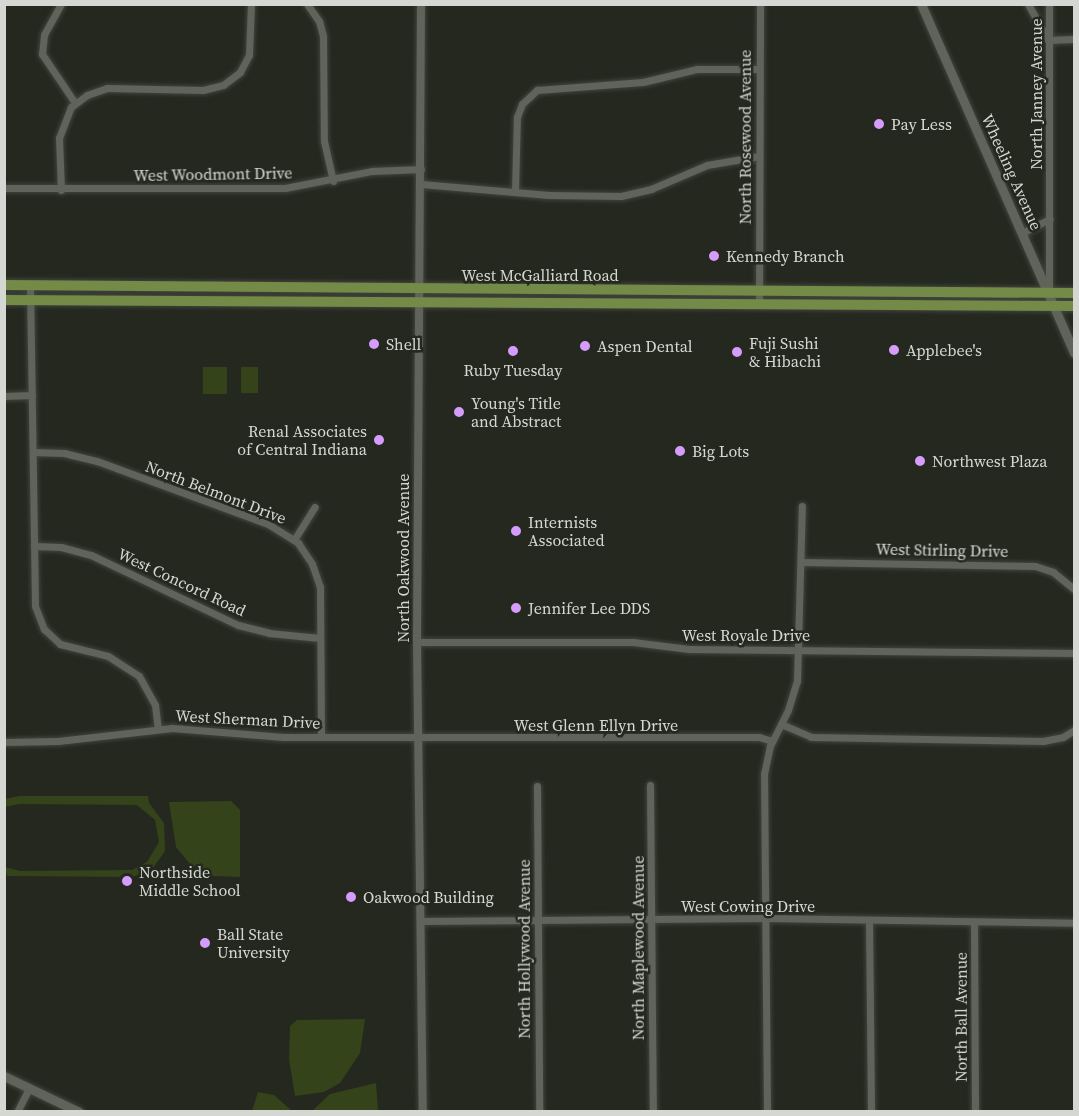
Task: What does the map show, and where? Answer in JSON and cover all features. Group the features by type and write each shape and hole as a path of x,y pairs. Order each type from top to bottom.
{"main road":[{"name":"Wheeling Avenue","path":"921,4 1074,353"},
{"name":"West McGalliard Road","path":"4,285 1074,293"},
{"name":"West McGalliard Road","path":"4,300 1074,306"},
{"path":"4,1076 79,1112"}],"street":[{"path":"61,4 44,35 42,54 75,103"},
{"path":"62,190 59,138 62,124 75,103 107,88 203,90 223,85 240,72 249,56 251,4"},
{"path":"307,4 319,21 323,36 324,141 333,181"},
{"name":"North Oakwood Avenue","path":"421,4 421,303 417,642 423,1112"},
{"name":"North Rosewood Avenue","path":"759,305 760,4"},
{"path":"1028,4 1048,40 1074,39"},
{"name":"North Janney Avenue","path":"1049,4 1049,293"},
{"path":"515,191 518,117 522,104 537,90 643,82 697,69 759,69"},
{"path":"421,184 621,196 651,189 707,165 759,156"},
{"name":"West Woodmont Drive","path":"4,188 262,189 333,181 372,171 421,169"},
{"path":"1023,233 1050,219"},
{"path":"30,285 34,606 44,629 67,648 108,656 132,670 152,697 158,729"},
{"path":"4,396 32,396"},
{"name":"North Belmont Drive","path":"33,452 64,453 97,461 268,524 294,540 308,556 318,579 321,737"},
{"path":"767,1112 764,774 772,741 794,696 800,649 802,506"},
{"path":"294,540 315,507"},
{"name":"West Concord Road","path":"33,546 61,547 91,555 238,625 268,633 320,638"},
{"name":"West Stirling Drive","path":"801,562 1035,566 1053,572 1074,589"},
{"name":"West Royale Drive","path":"417,642 625,642 689,649 1074,653"},
{"path":"781,724 811,737 1043,741 1063,737 1074,730"},
{"name":"West Sherman Drive","path":"4,742 58,741 158,729 321,737 418,737"},
{"name":"West Glenn Ellyn Drive","path":"418,737 759,737 772,741"},
{"name":"North Maplewood Avenue","path":"650,785 653,1112"},
{"name":"North Hollywood Avenue","path":"537,786 539,1112"},
{"name":"West Cowing Drive","path":"421,921 765,918 1074,922"},
{"path":"869,920 871,1112"},
{"name":"North Ball Avenue","path":"974,922 975,1112"},
{"path":"17,1112 29,1088"}],"green space":[{"path":"203,367 227,367 227,394 203,394"},
{"path":"241,367 258,367 258,393 241,393"},
{"path":"19,796 148,796 149,803 164,823 165,851 153,868 133,877 7,876 5,867 20,871 132,870 147,862 159,842 155,820 137,805 19,804 5,807 5,799"},
{"path":"231,801 240,810 240,877 213,876 190,864 176,847 169,802"},
{"path":"365,1019 360,1053 340,1083 324,1092 295,1096 289,1059 290,1026 297,1020"},
{"path":"376,1083 378,1111 312,1111 330,1094"},
{"path":"258,1092 274,1095 292,1111 252,1111"}],"place":[{"name":"Pay Less","path":"879,124"},
{"name":"Kennedy Branch","path":"714,256"},
{"name":"Shell","path":"374,344"},
{"name":"Aspen Dental","path":"585,346"},
{"name":"Applebee's","path":"894,350"},
{"name":"Ruby Tuesday","path":"513,351"},
{"name":"Fuji Sushi & Hibachi","path":"737,352"},
{"name":"Young's Title and Abstract","path":"459,412"},
{"name":"Renal Associates of Central Indiana","path":"379,440"},
{"name":"Big Lots","path":"680,451"},
{"name":"Northwest Plaza","path":"920,461"},
{"name":"Internists Associated","path":"516,531"},
{"name":"Jennifer Lee DDS","path":"516,608"},
{"name":"Northside Middle School","path":"127,881"},
{"name":"Oakwood Building","path":"351,897"},
{"name":"Ball State University","path":"205,943"}]}
